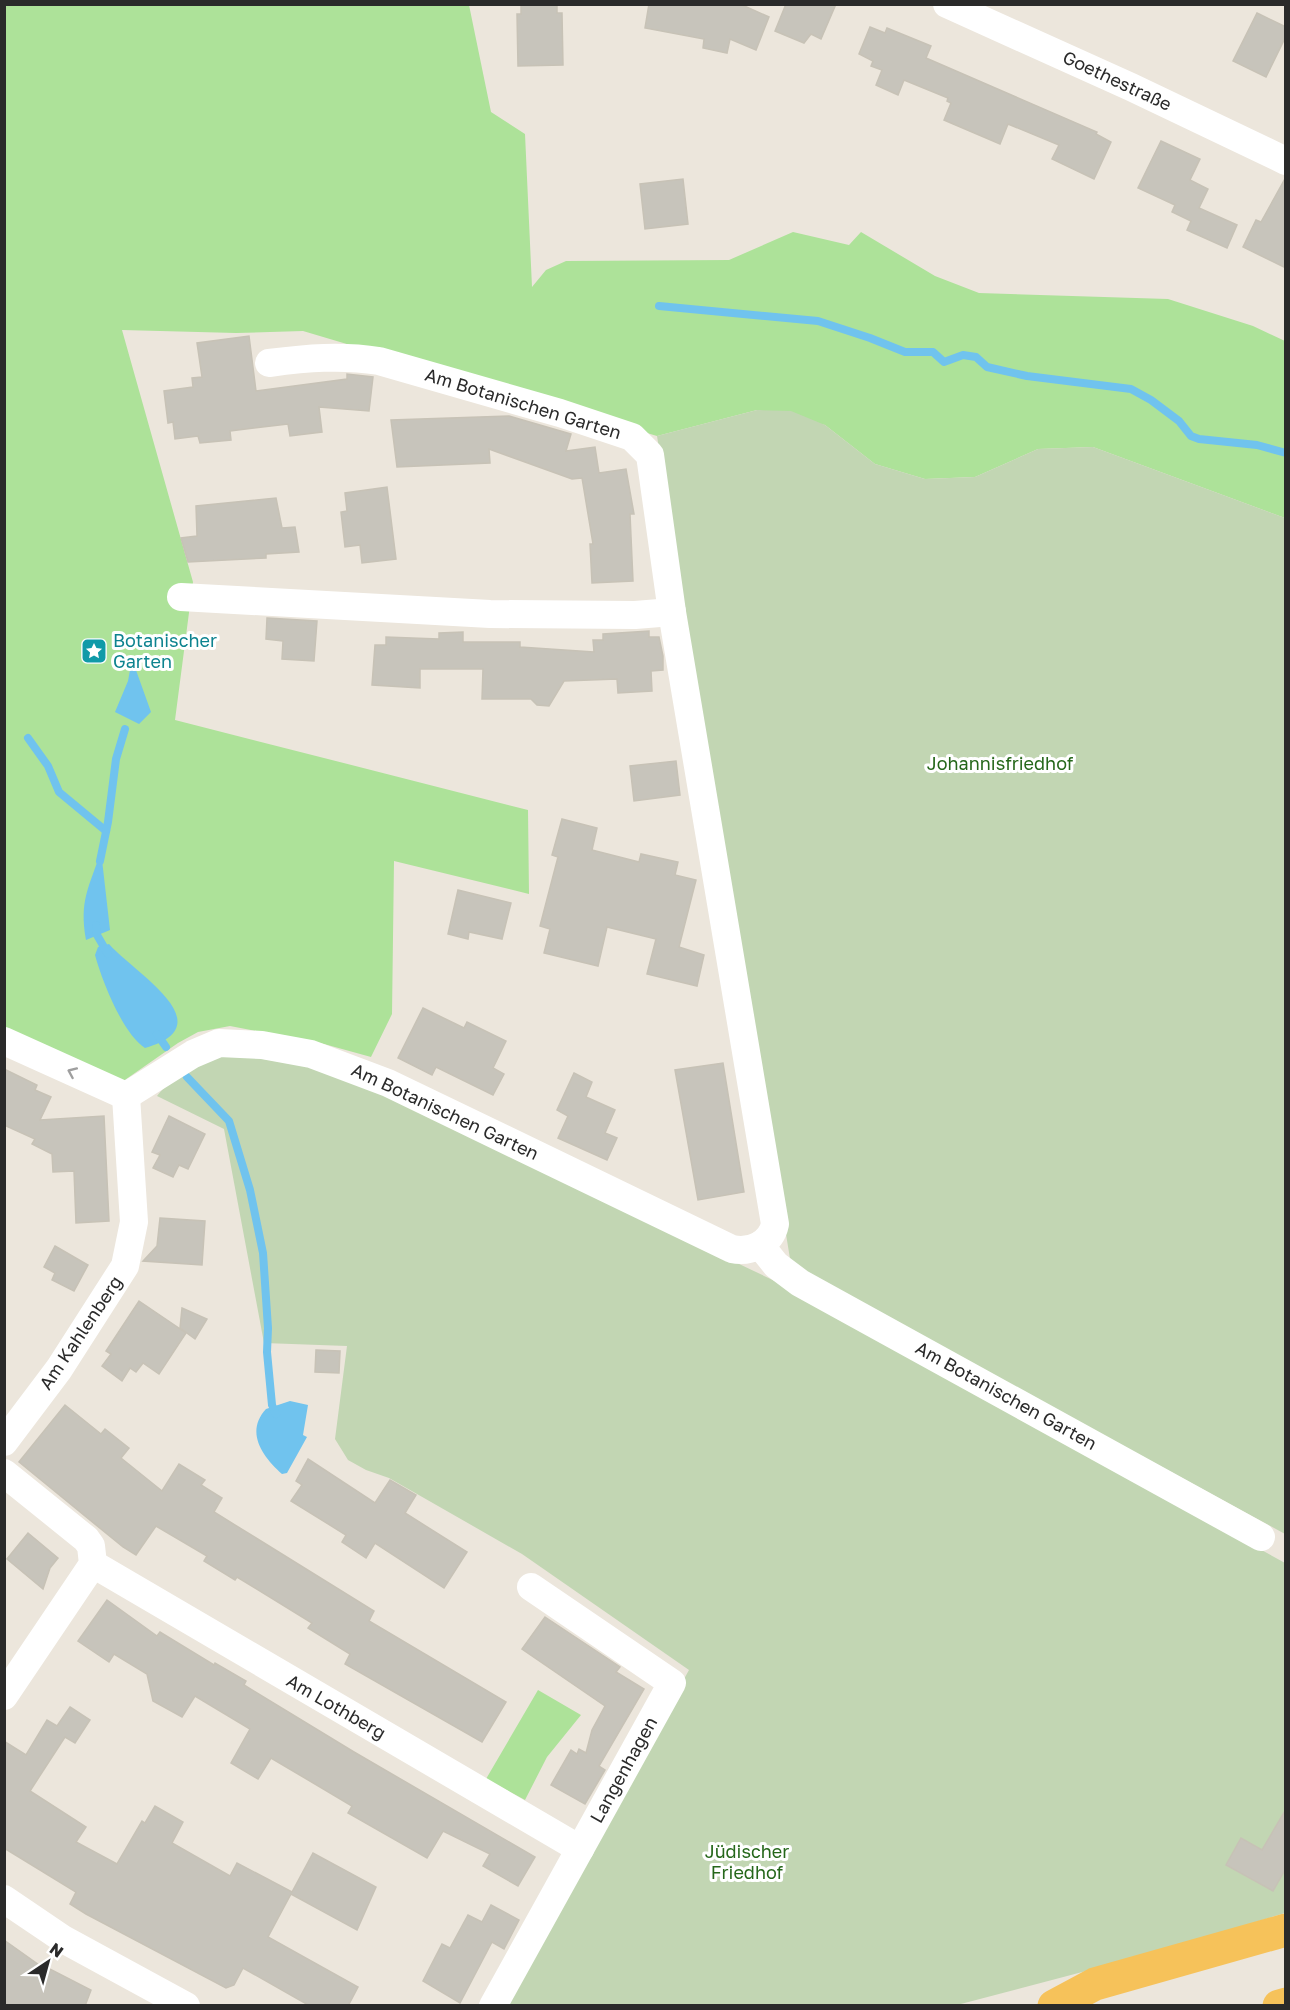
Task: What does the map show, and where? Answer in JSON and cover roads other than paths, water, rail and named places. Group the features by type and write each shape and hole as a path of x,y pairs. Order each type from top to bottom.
{"highway":[{"path":"1054,2006 1095,1984 1286,1930"},
{"path":"1082,2006 1286,1952"},
{"path":"1279,2006 1286,2004"}],"street":[{"name":"Goethestraße","path":"947,4 1121,82 1286,161"},
{"name":"Am Botanischen Garten","path":"126,1096 193,1054 219,1042 262,1045 311,1054 388,1083 732,1249 748,1250 760,1245 769,1238 775,1224 672,612 650,455 632,437 560,413 379,361 348,356 269,363"},
{"path":"181,597 490,614 634,615 672,612"},
{"path":"4,1041 126,1096"},
{"name":"Am Kahlenberg","path":"4,1442 59,1369 125,1266 134,1222 126,1096"},
{"name":"Am Botanischen Garten","path":"760,1245 776,1265 800,1283 1261,1537"},
{"path":"4,1473 86,1539 91,1546 93,1564 4,1696"},
{"name":"Am Lothberg","path":"93,1564 580,1848"},
{"name":"Langenhagen","path":"493,2006 672,1683 531,1587"},
{"path":"4,1899 63,1939 186,2006"}],"water":[{"path":"132,659 151,712 139,724 115,712 128,681"},
{"path":"101,851 110,930 86,940 85,904"},
{"path":"109,944 152,983 176,1012 177,1026 168,1038 145,1048 121,1019 108,992 95,955 98,947"},
{"path":"290,1401 308,1405 303,1435 307,1437 287,1473 282,1474 263,1452 257,1435 257,1426 266,1409"}],"waterway":[{"path":"659,306 818,321 905,352 933,352 944,362 963,355 976,357 987,367 1027,376 1131,389 1151,400 1179,421 1191,436 1199,439 1257,445 1286,453"},
{"path":"100,861 108,822 116,759 125,729"},
{"path":"28,738 48,766 59,792 106,831"},
{"path":"96,925 97,935 108,954"},
{"path":"157,1034 166,1047"},
{"path":"187,1077 229,1121 250,1190 263,1253 268,1328 267,1352 272,1405 276,1414"}],"place":[{"name":"Botanischer Garten","path":"94,651"}],"park label":[{"name":"Johannisfriedhof","path":"1000,764"},
{"name":"Jüdischer Friedhof","path":"747,1862"}]}
